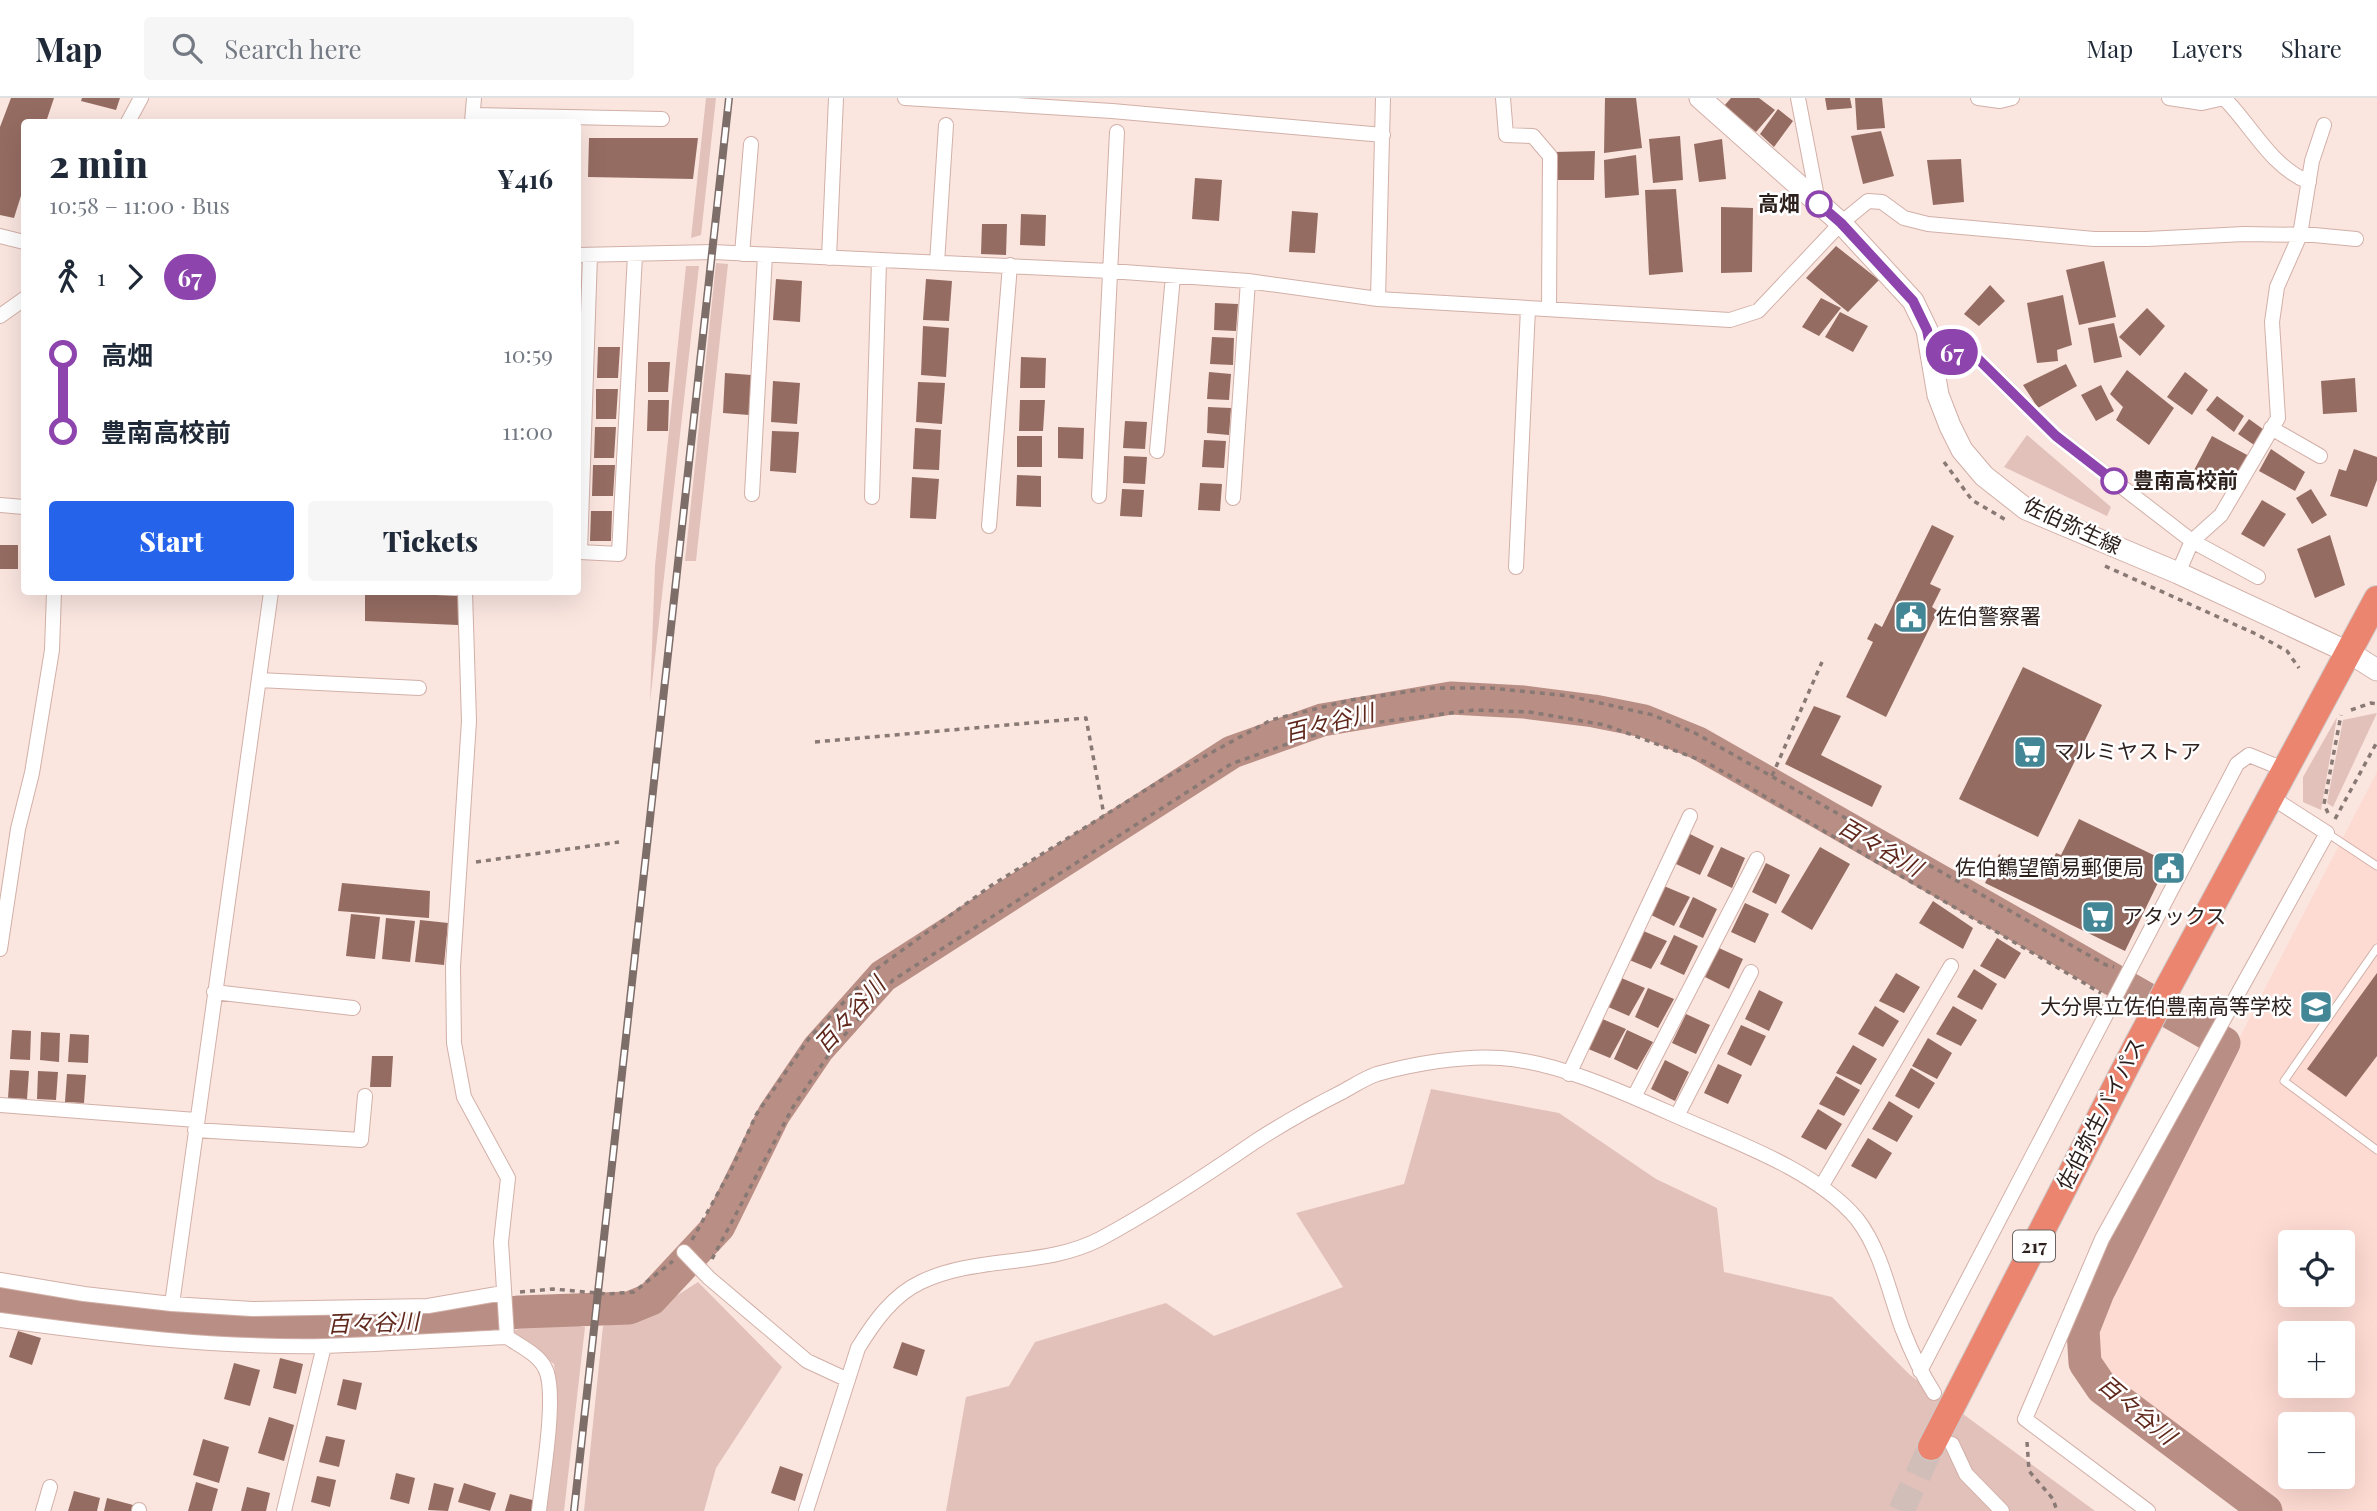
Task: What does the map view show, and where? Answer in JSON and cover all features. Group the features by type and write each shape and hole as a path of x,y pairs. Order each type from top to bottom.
{"highway":[{"name":"佐伯弥生バイパス","path":"1941,1446 2137,1045 2377,599"}],"main road":[{"name":"佐伯弥生線","path":"1700,98 1841,223 1913,301 1927,330 1938,395 1950,426 1962,450 1984,476 2026,509 2178,573 2350,653 2377,670"}],"street":[{"path":"130,119 141,98"},
{"path":"474,98 472,119 662,119"},
{"path":"829,258 836,98"},
{"path":"905,98 1112,111 1383,135"},
{"path":"1378,299 1382,98"},
{"path":"1503,98 1506,135 1533,136 1550,156 1549,309"},
{"path":"1798,98 1818,202"},
{"path":"1978,98 2000,101 2012,98"},
{"path":"2169,98 2202,103 2224,98 2282,165 2295,176 2309,182"},
{"path":"937,263 946,125"},
{"path":"2178,573 2192,541 2221,515 2278,418 2273,310 2277,287 2300,235 2312,161 2324,125"},
{"path":"1099,496 1117,132"},
{"path":"741,254 751,144"},
{"path":"581,478 584,255 741,254 1010,265 1248,281 1378,299 1731,320 1758,311 1841,223 1868,201 1882,202 1904,218 1928,224 2094,239 2244,234 2356,239"},
{"path":"0,236 21,241"},
{"path":"581,552 619,554 635,255"},
{"path":"752,494 765,255"},
{"path":"872,497 879,261"},
{"path":"989,526 1010,265"},
{"path":"1157,451 1172,276"},
{"path":"1233,498 1248,281"},
{"path":"0,316 21,301"},
{"path":"1516,567 1528,308"},
{"path":"1932,356 1969,350 2056,436 2192,541 2258,577"},
{"path":"2272,428 2320,456"},
{"path":"0,505 21,507"},
{"path":"0,949 18,829 32,773 52,650 54,595"},
{"path":"172,1304 271,595"},
{"path":"465,595 469,721 453,967 454,1043 464,1097 508,1178 501,1242 507,1337"},
{"path":"259,681 419,688"},
{"path":"1920,1371 2237,764 2249,755 2286,770"},
{"path":"2148,1511 2025,1419 2102,1239 2327,833 2271,797"},
{"path":"1569,1074 1690,817"},
{"path":"1634,1097 1757,859"},
{"path":"1821,1187 1951,966"},
{"path":"1677,1116 1751,972"},
{"path":"215,992 352,1008"},
{"path":"806,1511 858,1348 873,1324 895,1300 919,1282 959,1270 1059,1255 1089,1244 1150,1212 1299,1113 1374,1075 1436,1061 1501,1058 1569,1074 1634,1097 1757,1151 1832,1193 1859,1222 1876,1254 1903,1331 1920,1371 1934,1393"},
{"path":"0,1105 361,1140 365,1096"},
{"path":"684,1252 707,1276 807,1361 848,1380"},
{"path":"0,1280 84,1294 172,1304 252,1309 428,1306 503,1293"},
{"path":"0,1320 174,1341 324,1346 507,1337 532,1353 546,1369 551,1393 539,1511"},
{"path":"284,1511 324,1346"},
{"path":"1941,1446 2002,1511"},
{"path":"43,1511 50,1487"}],"lane":[{"path":"2327,833 2377,866"},
{"path":"2377,948 2284,1081 2377,1150"}],"path":[{"path":"1940,452 1944,462 1972,500 2011,524"},
{"path":"2094,561 2256,634 2287,651 2299,668"},
{"path":"1772,777 1822,662"},
{"path":"503,1293 553,1289 608,1294 634,1292 684,1252 712,1206 756,1115 810,1037 875,970 992,885 1165,778 1270,720 1351,700 1433,688 1491,688 1569,696 1653,715 1695,733 2106,965 2130,970"},
{"path":"2351,710 2371,703 2377,704"},
{"path":"2343,706 2324,804 2332,824 2377,743"},
{"path":"707,1276 793,1107 834,1046 893,980 1231,764 1307,737 1357,726 1474,710 1530,712 1605,725 1706,762 2114,1000"},
{"path":"816,743 1086,718 1104,815"},
{"path":"460,864 619,842"},
{"path":"2025,1419 2029,1471 2053,1499 2057,1511"}],"shaded area":[{"path":"706,98 716,98 701,235 691,238"},
{"path":"716,263 728,264 696,561 685,561"},
{"path":"686,266 699,266 650,702 655,566"},
{"path":"2027,435 2111,507 2107,516 2004,467"},
{"path":"2377,713 2333,807 2327,803 2343,720"},
{"path":"2337,717 2321,810 2303,802 2303,777"},
{"name":"大分県立佐伯豊南高等学校","path":"2377,772 2377,1511 2280,1511 2109,1384 2094,1358 2095,1317"},
{"path":"1431,1089 1559,1113 1656,1179 1717,1208 1724,1272 1832,1297 1910,1375 2095,1511 946,1511 966,1397 1009,1386 1035,1342 1166,1303 1214,1336 1343,1287 1296,1213 1404,1184"},
{"path":"698,1282 782,1367 716,1468 704,1511 584,1511 603,1326 645,1316"},
{"path":"546,1321 585,1327 564,1511 545,1511 557,1399 554,1364 512,1331"}],"building":[{"path":"11,98 54,98 47,119 21,119 21,196 14,218 0,215 0,127"},
{"path":"82,98 120,98 116,110 81,101"},
{"path":"1605,98 1636,98 1642,148 1604,153"},
{"path":"1731,98 1759,98 1775,110 1756,132 1724,106"},
{"path":"1825,98 1850,98 1852,108 1827,110"},
{"path":"1855,98 1882,98 1885,128 1857,130"},
{"path":"1778,109 1793,121 1774,147 1760,134"},
{"path":"1881,131 1894,176 1863,184 1851,136"},
{"path":"1680,136 1683,180 1653,183 1649,139"},
{"path":"589,138 698,138 693,179 588,177"},
{"path":"1722,139 1726,179 1699,182 1694,144"},
{"path":"1595,151 1594,180 1554,180 1555,152"},
{"path":"1636,155 1639,195 1605,198 1604,160"},
{"path":"1961,159 1964,202 1933,205 1927,160"},
{"path":"1195,178 1222,180 1219,221 1192,219"},
{"path":"1676,189 1683,272 1649,275 1645,190"},
{"path":"1721,207 1753,208 1752,272 1721,273"},
{"path":"1292,211 1318,213 1315,253 1289,252"},
{"path":"1021,214 1046,215 1045,246 1020,245"},
{"path":"982,224 1007,224 1006,255 981,254"},
{"path":"1836,246 1879,280 1848,312 1806,278"},
{"path":"2104,261 2116,317 2079,325 2066,270"},
{"path":"776,279 802,281 800,322 773,320"},
{"path":"926,279 952,281 949,321 923,320"},
{"path":"1990,285 2005,301 1979,326 1964,314"},
{"path":"2063,295 2072,345 2057,350 2058,361 2037,363 2027,303"},
{"path":"1821,298 1841,308 1819,336 1802,327"},
{"path":"1215,303 1238,304 1236,331 1214,330"},
{"path":"2147,308 2165,326 2140,356 2119,337"},
{"path":"1840,312 1868,326 1853,352 1825,337"},
{"path":"2114,323 2122,357 2094,363 2088,328"},
{"path":"923,326 949,328 946,377 921,375"},
{"path":"1212,337 1234,338 1233,365 1210,364"},
{"path":"598,347 620,347 618,378 597,378"},
{"path":"1021,357 1046,358 1045,388 1020,388"},
{"path":"648,362 670,362 668,392 648,392"},
{"path":"2066,364 2077,386 2038,408 2023,385"},
{"path":"2127,370 2174,408 2149,445 2116,420 2123,407 2110,394"},
{"path":"1209,372 1231,374 1229,400 1207,399"},
{"path":"2185,372 2208,390 2192,415 2167,397"},
{"path":"725,373 751,375 749,415 723,413"},
{"path":"2355,378 2357,412 2323,414 2321,381"},
{"path":"773,381 800,383 797,424 771,422"},
{"path":"918,382 945,383 942,424 916,422"},
{"path":"2101,385 2114,411 2096,421 2081,395"},
{"path":"596,389 618,389 616,419 596,419"},
{"path":"2217,396 2244,416 2234,432 2206,410"},
{"path":"648,400 669,400 668,431 647,431"},
{"path":"1020,400 1045,400 1043,431 1019,431"},
{"path":"1208,407 1231,408 1229,435 1207,433"},
{"path":"2249,419 2267,432 2257,447 2238,434"},
{"path":"1125,421 1147,422 1145,449 1123,448"},
{"path":"595,427 616,427 614,458 594,458"},
{"path":"1058,427 1084,428 1083,459 1058,458"},
{"path":"915,428 941,430 939,470 913,469"},
{"path":"772,431 799,432 796,473 770,471"},
{"path":"1017,436 1042,436 1042,467 1017,467"},
{"path":"2212,436 2249,456 2230,493 2192,474"},
{"path":"1204,440 1226,441 1224,468 1202,467"},
{"path":"2271,449 2305,472 2295,491 2259,471"},
{"path":"2354,449 2377,457 2377,480 2367,507 2330,496 2339,469 2346,471"},
{"path":"1124,456 1147,457 1145,484 1123,483"},
{"path":"593,465 615,465 613,496 592,496"},
{"path":"1017,475 1041,476 1041,507 1016,506"},
{"path":"912,477 939,479 936,519 910,518"},
{"path":"1200,483 1222,484 1220,511 1198,510"},
{"path":"1122,489 1144,490 1142,517 1120,516"},
{"path":"2311,489 2327,515 2312,524 2296,498"},
{"path":"2262,500 2286,514 2264,547 2241,534"},
{"path":"591,511 612,511 611,541 590,541"},
{"name":"佐伯警察署","path":"1932,525 1954,536 1930,584 1941,589 1932,607 1938,611 1886,717 1846,697 1873,642 1867,639 1875,623 1882,627"},
{"path":"2330,535 2345,585 2315,598 2297,549"},
{"path":"0,545 18,545 18,569 0,569"},
{"path":"365,595 459,596 458,625 365,621"},
{"name":"マルミヤストア","path":"2023,667 2102,705 2038,837 1959,799"},
{"path":"1814,706 1841,716 1821,755 1882,786 1872,807 1785,764"},
{"name":"アタックス","path":"2079,819 2168,862 2125,951 1985,883 1999,854 2033,871 2035,865 2047,871 2056,853 2061,855"},
{"path":"1690,834 1714,846 1700,875 1676,864"},
{"path":"1721,847 1745,858 1732,888 1707,876"},
{"path":"1820,847 1850,864 1812,930 1781,912"},
{"path":"1766,863 1790,875 1776,904 1752,892"},
{"path":"342,883 430,891 429,918 338,911"},
{"path":"1664,886 1690,897 1674,926 1651,915"},
{"path":"1693,897 1717,909 1703,938 1679,927"},
{"path":"1933,901 1973,928 1963,949 1919,923"},
{"path":"1745,903 1769,914 1755,943 1731,932"},
{"path":"351,914 380,917 375,959 346,956"},
{"path":"386,918 415,921 410,962 382,959"},
{"path":"420,920 448,923 444,965 415,962"},
{"path":"1641,930 1667,941 1651,969 1627,959"},
{"path":"1674,935 1698,946 1684,975 1660,964"},
{"path":"1997,938 2021,953 2005,979 1980,966"},
{"path":"1719,948 1743,959 1729,989 1705,977"},
{"path":"1974,969 1997,984 1982,1010 1957,997"},
{"path":"1896,973 1920,987 1904,1013 1879,1001"},
{"path":"2377,973 2377,1056 2346,1097 2307,1069"},
{"path":"1619,977 1645,988 1629,1016 1606,1006"},
{"path":"1648,988 1674,999 1658,1028 1635,1017"},
{"path":"1759,990 1783,1002 1769,1031 1745,1019"},
{"path":"1875,1006 1899,1021 1883,1047 1858,1034"},
{"path":"1953,1006 1977,1020 1961,1046 1936,1034"},
{"path":"1686,1014 1710,1025 1696,1054 1672,1043"},
{"path":"1600,1018 1626,1029 1610,1058 1586,1048"},
{"path":"1741,1025 1766,1036 1751,1066 1727,1054"},
{"path":"12,1030 31,1031 30,1060 10,1059"},
{"path":"1627,1030 1653,1042 1637,1070 1614,1059"},
{"path":"41,1032 60,1033 59,1062 40,1060"},
{"path":"70,1034 89,1035 88,1063 68,1062"},
{"path":"1928,1038 1952,1053 1937,1079 1912,1066"},
{"path":"1853,1045 1877,1059 1861,1085 1836,1073"},
{"path":"372,1056 393,1056 391,1087 370,1087"},
{"path":"1665,1060 1689,1072 1675,1101 1651,1089"},
{"path":"1718,1064 1742,1075 1728,1104 1704,1093"},
{"path":"1911,1068 1935,1083 1919,1109 1895,1096"},
{"path":"10,1070 29,1071 27,1099 8,1098"},
{"path":"38,1071 58,1072 56,1100 37,1099"},
{"path":"67,1074 86,1075 84,1103 65,1102"},
{"path":"1836,1076 1860,1090 1844,1116 1819,1104"},
{"path":"1889,1101 1913,1116 1897,1142 1872,1129"},
{"path":"1818,1109 1842,1124 1826,1150 1801,1137"},
{"path":"1868,1138 1892,1153 1876,1179 1851,1166"},
{"path":"18,1331 41,1338 32,1365 9,1357"},
{"path":"902,1342 925,1350 917,1376 893,1368"},
{"path":"280,1358 303,1364 296,1394 273,1388"},
{"path":"234,1363 260,1370 250,1406 224,1399"},
{"path":"343,1379 362,1383 356,1410 337,1405"},
{"path":"269,1417 294,1425 284,1461 258,1453"},
{"path":"326,1436 345,1440 339,1467 319,1462"},
{"path":"203,1439 229,1447 219,1483 193,1475"},
{"path":"780,1466 803,1474 795,1501 771,1493"},
{"path":"396,1473 415,1478 409,1504 390,1499"},
{"path":"317,1476 336,1480 330,1507 311,1502"},
{"path":"196,1482 218,1489 212,1511 188,1511"},
{"path":"434,1483 454,1488 448,1511 428,1510"},
{"path":"464,1483 496,1493 490,1511 458,1502"},
{"path":"247,1487 270,1493 266,1511 241,1511"},
{"path":"74,1491 100,1498 97,1511 68,1511"},
{"path":"510,1494 536,1501 533,1511 505,1511"},
{"path":"107,1498 133,1505 132,1511 104,1511"}],"waterway":[{"name":"百々谷川","path":"0,1299 96,1314 193,1323 371,1327 520,1312 629,1308 651,1299 719,1226 774,1114 818,1049 883,976 1232,752 1322,720 1451,698 1524,702 1644,721 1698,743 2224,1043 2098,1292 2083,1330 2085,1363 2102,1388 2266,1511"}],"tunnel":[{"path":"1901,1511 1931,1447"}],"railway":[{"path":"574,1511 729,98"}],"bus line":[{"name":"67","path":"1819,204 1841,223 1913,301 1927,330 1932,356 1969,350 2056,436 2114,481"}],"place":[{"name":"高畑","path":"1819,204"},
{"name":"豊南高校前","path":"2114,481"},
{"name":"佐伯警察署","path":"1911,617"},
{"name":"マルミヤストア","path":"2030,752"},
{"name":"佐伯鶴望簡易郵便局","path":"2169,868"},
{"name":"アタックス","path":"2098,917"},
{"name":"大分県立佐伯豊南高等学校","path":"2316,1007"}]}
